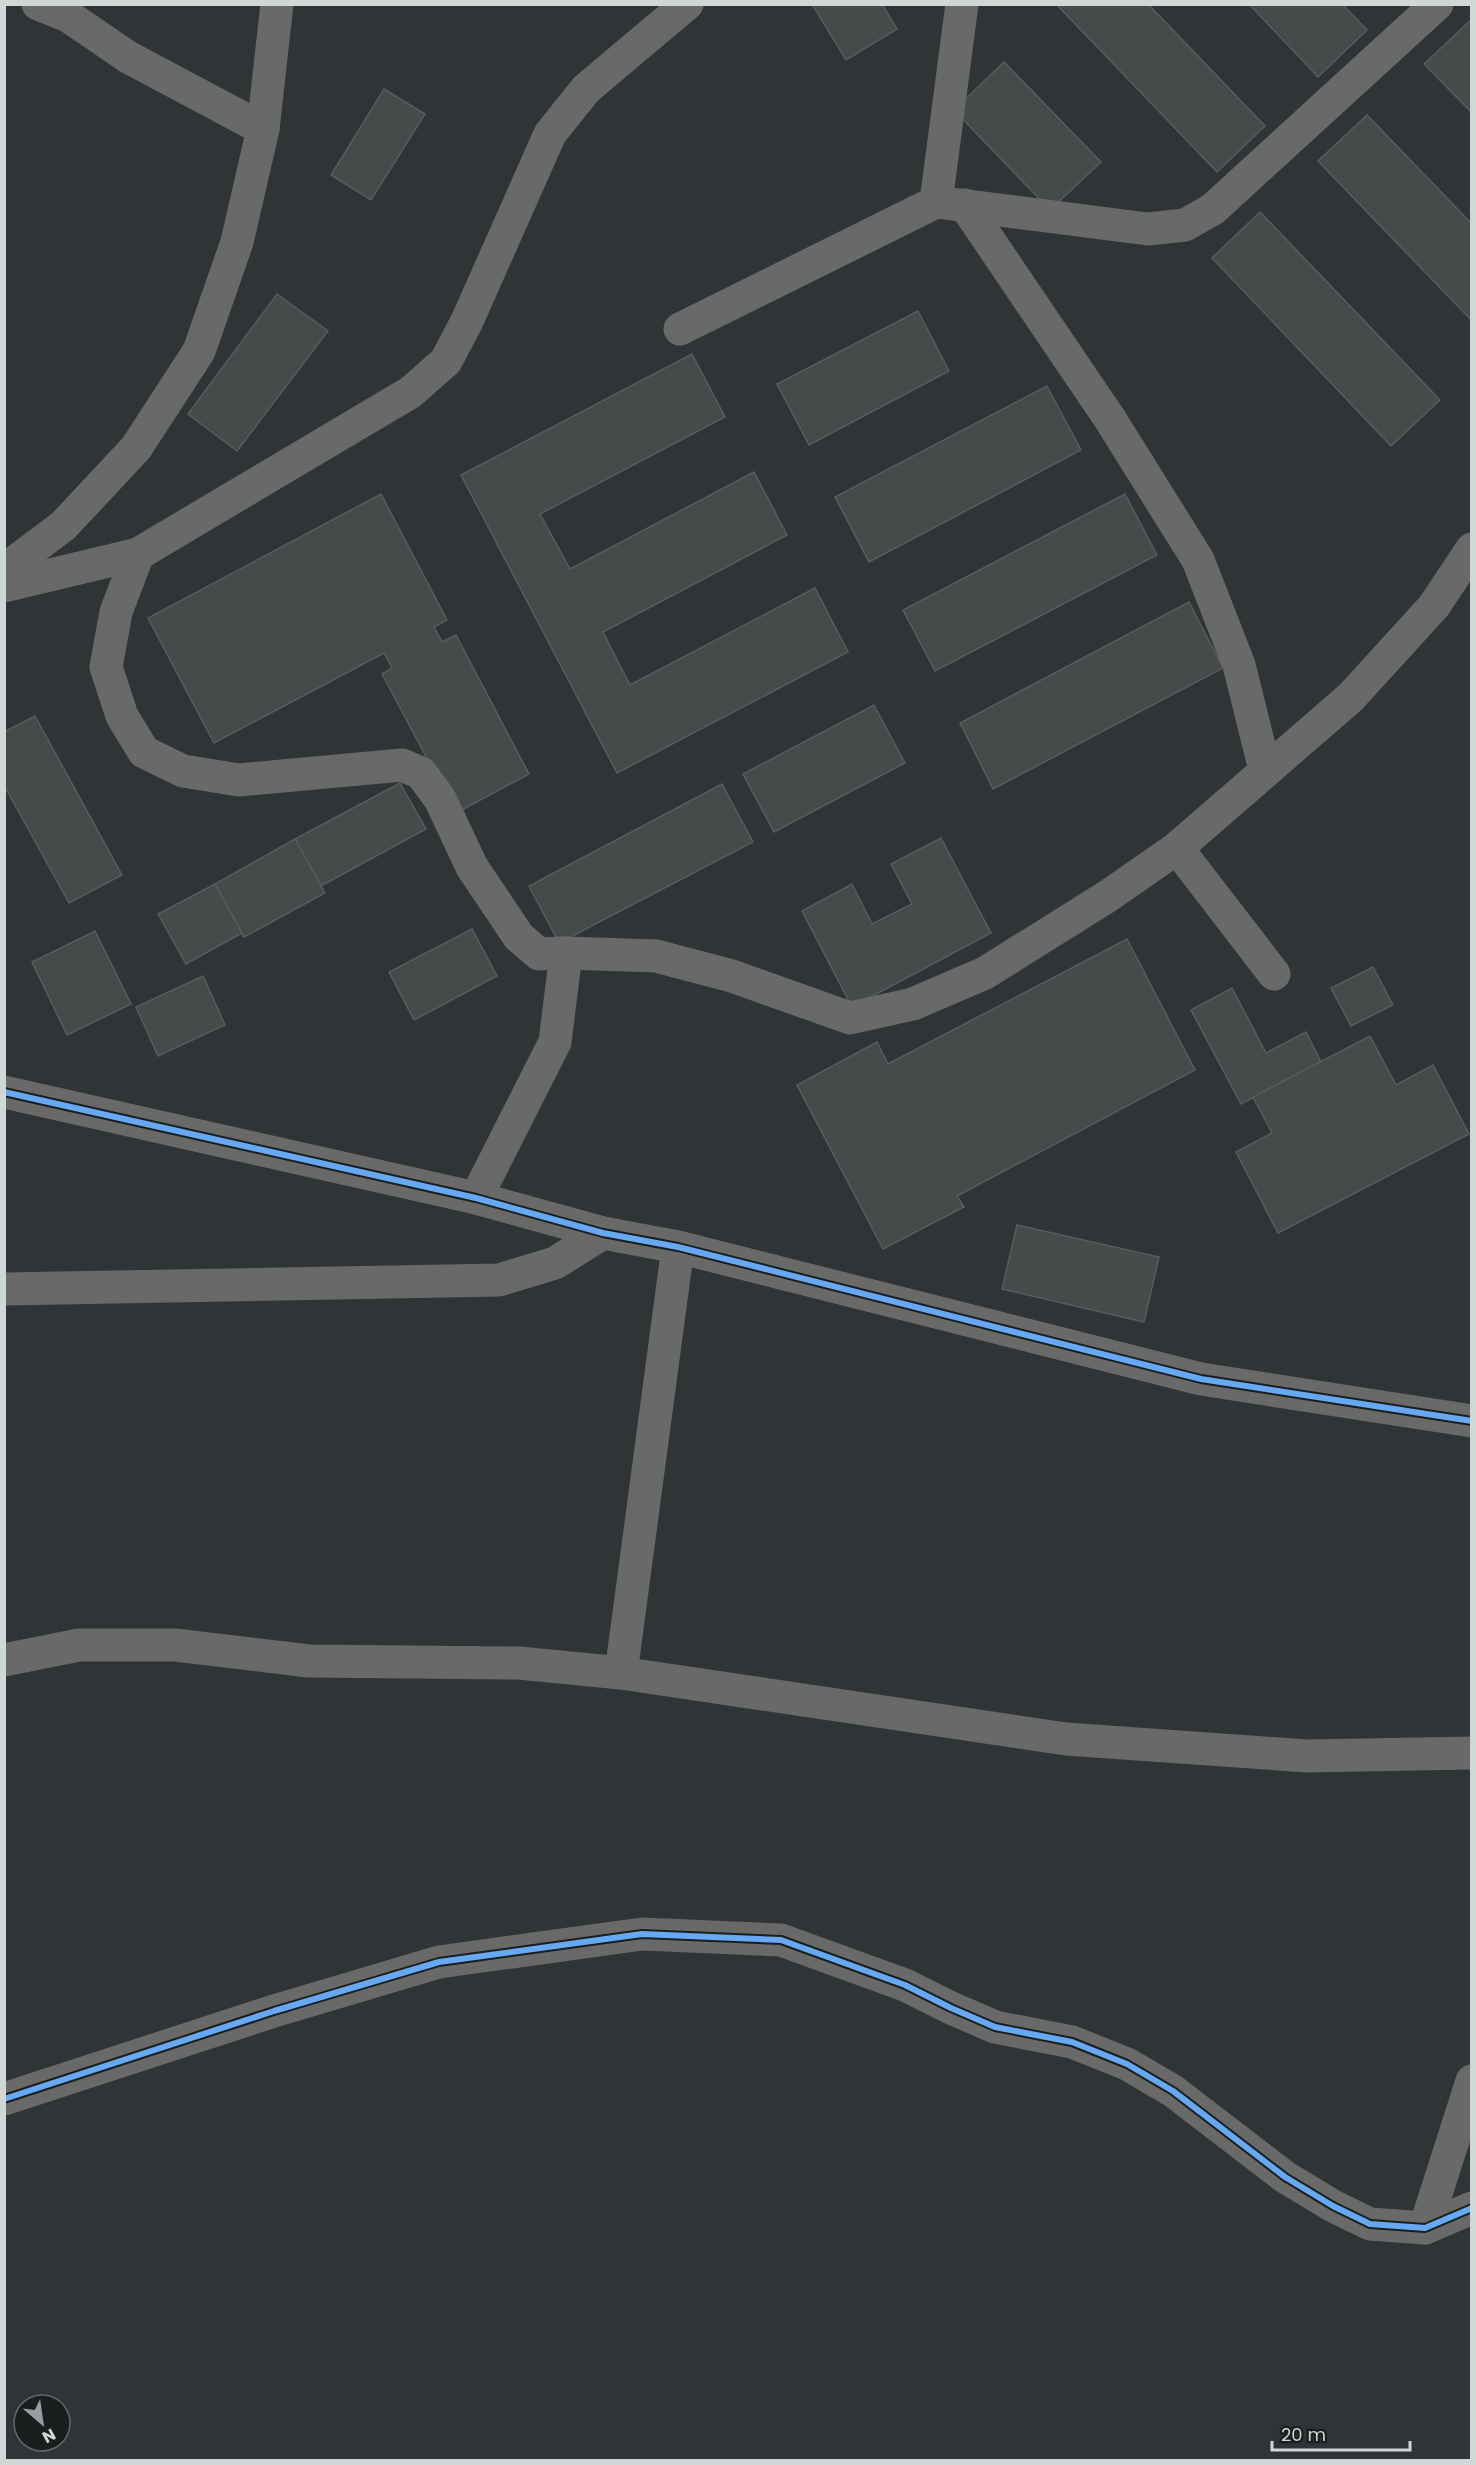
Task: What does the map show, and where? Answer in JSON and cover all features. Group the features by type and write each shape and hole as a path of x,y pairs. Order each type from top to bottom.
{"street":[{"path":"38,4 68,16 128,57 263,129"},
{"path":"4,570 63,526 136,448 199,351 237,242 263,129 277,4"},
{"path":"4,586 138,554 411,392 446,361 467,321 550,134 586,89 687,4"},
{"path":"962,4 951,204 1110,419 1198,560 1239,665 1265,770"},
{"path":"680,329 951,204 1148,229 1185,225 1213,208 1437,4"},
{"path":"138,554 116,612 106,667 122,716 144,752 183,771 239,780 402,765 421,773 440,799 471,867 519,938 539,954 656,956 732,976 850,1018 913,1004 985,972 1043,938 1177,848 1351,697 1434,606 1472,549"},
{"path":"1177,848 1274,975"},
{"path":"476,1198 555,1042 566,953"},
{"path":"4,1092 476,1198 603,1233 678,1248 1201,1379 1472,1421"},
{"path":"4,1290 499,1280 555,1263 603,1233"},
{"path":"621,1673 678,1248"},
{"path":"4,1660 79,1645 175,1645 309,1660 519,1663 621,1673 1066,1739 1307,1756 1472,1753"},
{"path":"4,2099 274,2011 439,1962 642,1934 781,1940 905,1985 995,2027 1072,2042 1127,2064 1173,2091 1285,2177 1333,2206 1370,2224 1425,2228 1472,2208"},
{"path":"1425,2228 1472,2080"}],"building":[{"path":"812,4 882,4 897,29 846,60"},
{"path":"1056,4 1148,4 1265,126 1217,172"},
{"path":"1249,4 1342,4 1367,30 1318,77"},
{"path":"1472,19 1472,113 1424,64"},
{"path":"1004,62 1101,162 1050,210 954,110"},
{"path":"384,89 425,114 371,200 331,175"},
{"path":"1367,115 1472,224 1472,321 1318,161"},
{"path":"1260,212 1440,400 1391,446 1212,258"},
{"path":"277,294 328,331 237,451 188,414"},
{"path":"918,311 949,371 809,445 777,384"},
{"path":"692,354 725,417 540,514 570,569 754,472 787,535 603,632 630,685 815,588 848,652 617,773 461,475"},
{"path":"1047,386 1081,450 869,562 835,497"},
{"path":"381,494 447,620 434,627 442,642 456,635 529,774 456,813 382,674 392,668 384,653 214,743 148,618"},
{"path":"1125,494 1157,555 935,671 903,610"},
{"path":"1189,602 1223,668 993,789 960,723"},
{"path":"874,705 905,763 774,832 743,774"},
{"path":"35,716 122,875 69,903 4,785 4,732"},
{"path":"400,783 426,829 321,886 295,839"},
{"path":"722,784 753,842 559,943 529,886"},
{"path":"941,838 991,933 852,1007 802,911 852,884 872,924 912,904 891,864"},
{"path":"295,839 325,893 244,937 215,884"},
{"path":"215,884 242,933 186,964 158,914"},
{"path":"472,929 497,976 414,1020 389,972"},
{"path":"95,931 131,1004 67,1035 32,962"},
{"path":"1127,939 1195,1070 957,1196 964,1207 883,1249 797,1085 877,1042 888,1064"},
{"path":"1373,967 1393,1005 1351,1026 1331,988"},
{"path":"203,976 225,1025 158,1056 136,1007"},
{"path":"1232,988 1266,1053 1306,1032 1321,1062 1241,1104 1191,1010"},
{"path":"1370,1036 1396,1085 1433,1065 1469,1134 1278,1233 1236,1152 1272,1133 1253,1097"},
{"path":"1017,1225 1159,1257 1144,1322 1002,1289"}],"cycle path":[{"path":"4,1092 476,1198 603,1233 678,1247 1201,1379 1472,1421"},
{"path":"4,2099 274,2011 439,1962 642,1934 781,1940 905,1985 995,2027 1072,2042 1127,2064 1173,2091 1285,2177 1333,2206 1370,2224 1425,2228 1472,2208"}]}
